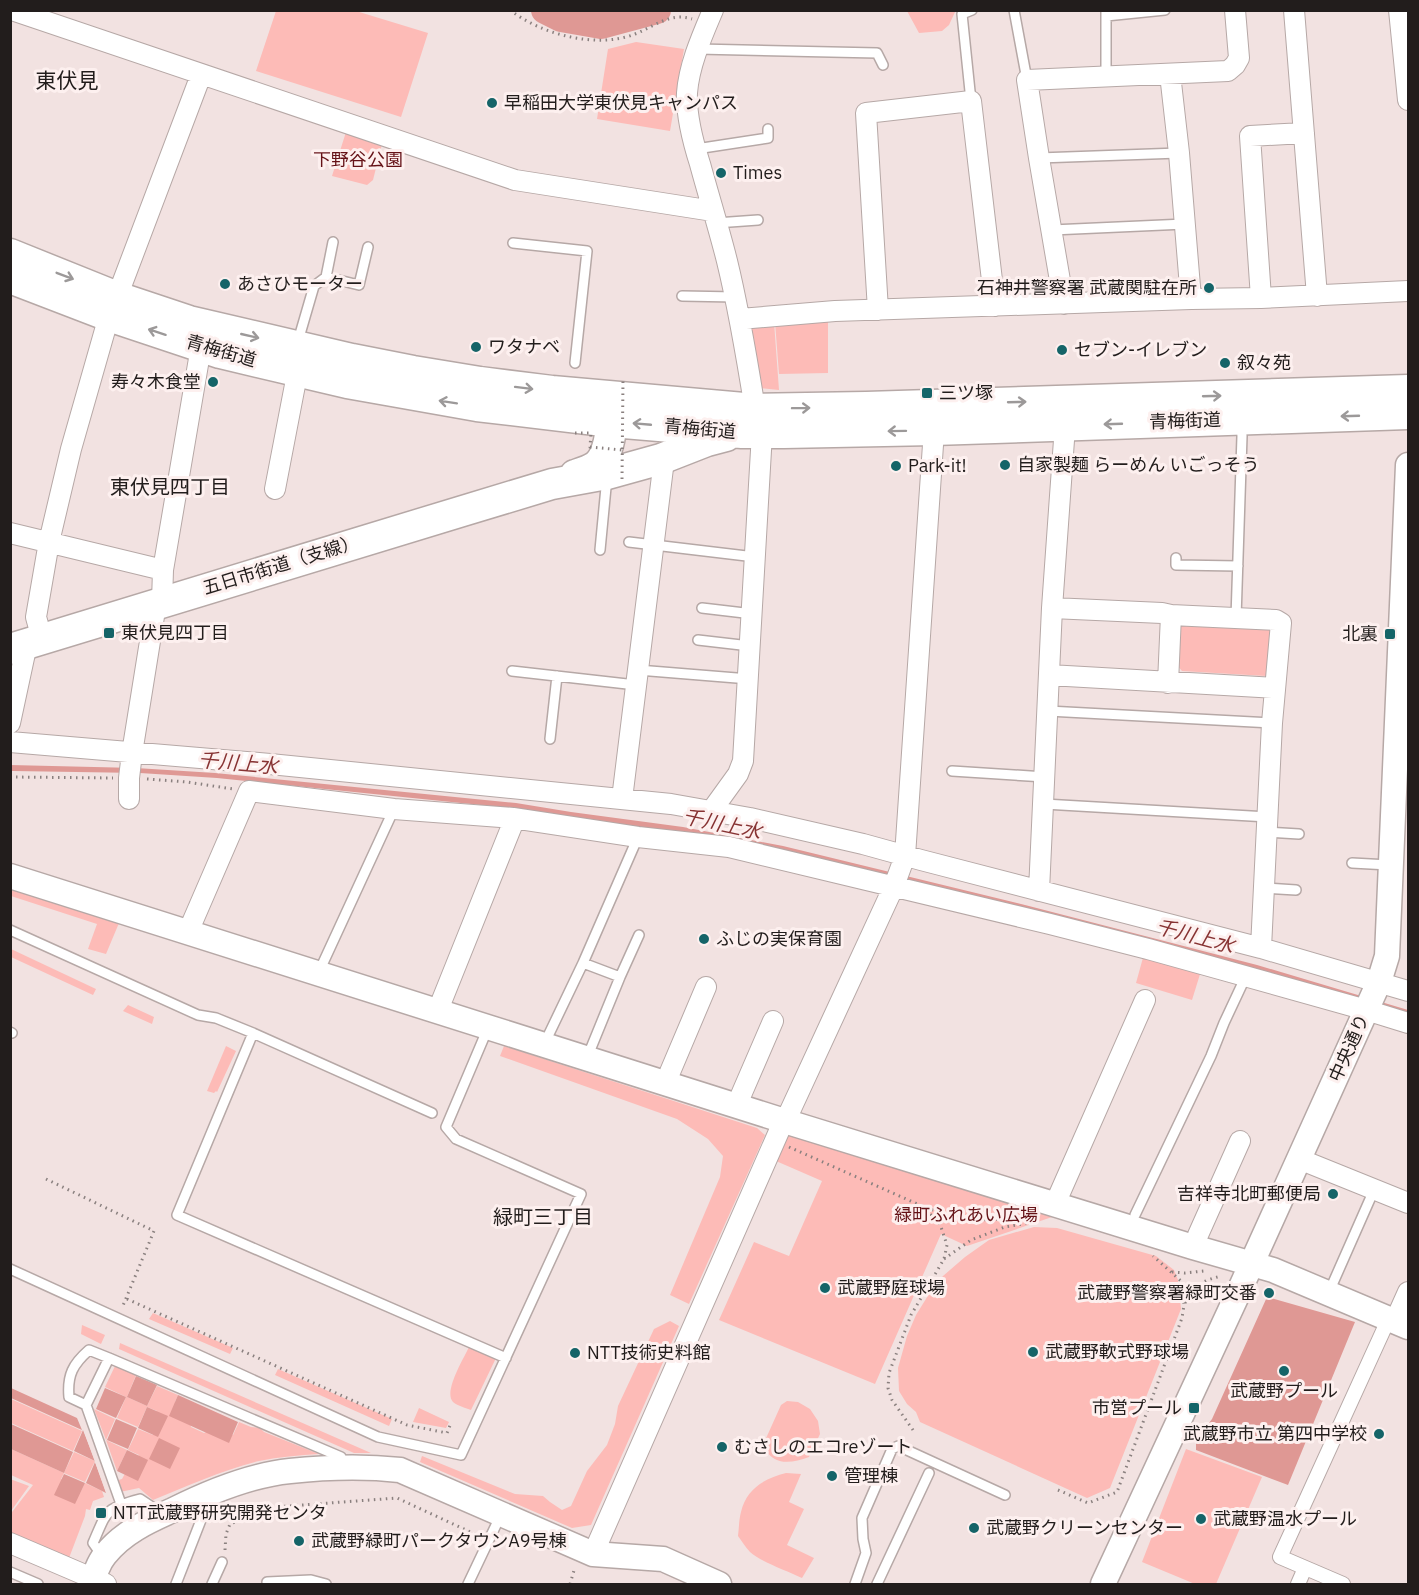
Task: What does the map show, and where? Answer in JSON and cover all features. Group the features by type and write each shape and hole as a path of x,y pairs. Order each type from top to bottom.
{"main road":[{"name":"青梅街道","path":"10,254 113,307 201,347 220,353 347,383 409,395 524,412 616,399"},
{"name":"青梅街道","path":"10,278 113,307 189,321 296,347 414,371 480,382 616,399 753,425 934,430 1408,414"},
{"name":"青梅街道","path":"753,425 866,407 1408,390"},
{"name":"五日市街道（支線）","path":"552,484 596,467 603,459 616,399"},
{"name":"五日市街道（支線）","path":"26,644 552,484 661,459 753,425"}],"street":[{"path":"12,10 542,188 715,217"},
{"path":"1064,304 1028,80 1228,71 1239,58 1235,10"},
{"path":"1399,10 1408,100"},
{"path":"1296,11 1317,296"},
{"path":"711,17 698,49 689,81 688,111 740,319 753,425 755,557 743,761 738,774 712,810"},
{"path":"1170,74 1191,299"},
{"path":"10,723 26,644 36,617 49,542 71,449 113,307 201,75"},
{"path":"879,310 866,112 971,101 995,306"},
{"path":"1261,298 1250,136 1304,133"},
{"path":"740,319 835,311 1261,298 1408,291"},
{"path":"129,799 132,753 201,347"},
{"path":"275,489 295,385"},
{"path":"1039,891 1052,608 1065,426"},
{"path":"585,1558 898,874 934,430"},
{"path":"622,799 663,468 661,459"},
{"name":"中央通り","path":"1103,1584 1252,1264 1372,997 1387,956 1407,546 1408,465"},
{"path":"10,533 163,570"},
{"path":"1052,608 1276,620 1281,623 1272,723 1261,948"},
{"path":"1168,682 1171,615"},
{"path":"1049,675 1275,688"},
{"path":"10,742 282,766 712,810 863,844 898,874 1115,940 1246,976 1372,997 1408,991"},
{"path":"188,932 249,791 394,809 513,818 638,837 729,847 898,874 1039,891 1261,948 1372,997 1408,1023"},
{"path":"442,1000 513,823 513,818"},
{"path":"10,876 784,1120 1050,1213 1193,1247 1273,1270 1397,1322"},
{"path":"670,1072 706,987"},
{"path":"1050,1213 1145,1000"},
{"path":"741,1095 773,1022"},
{"path":"1198,1234 1240,1142"},
{"path":"1299,1159 1408,1203"},
{"path":"1343,1584 1280,1557 1397,1322 1408,1292"},
{"path":"10,1543 98,1583 103,1557 115,1544 139,1526 212,1492 288,1471 369,1467 400,1470 585,1558 663,1559 719,1584"},
{"path":"1298,1584 1305,1569"}],"lane":[{"path":"971,101 962,14 972,10"},
{"path":"1014,10 1028,80"},
{"path":"1106,77 1106,14 1165,10"},
{"path":"698,49 877,53 883,65"},
{"path":"696,149 768,138 768,129"},
{"path":"1039,158 1179,153"},
{"path":"715,217 758,220"},
{"path":"1052,230 1185,224"},
{"path":"296,347 314,286 326,278 333,242"},
{"path":"513,243 535,243 587,251 575,363"},
{"path":"326,278 359,285 368,247"},
{"path":"682,296 736,297"},
{"path":"1236,618 1242,436 1240,419"},
{"path":"600,550 617,468"},
{"path":"629,542 755,557"},
{"path":"1176,558 1176,565 1238,566"},
{"path":"702,608 753,614"},
{"path":"698,640 750,646"},
{"path":"512,671 557,676 749,679"},
{"path":"550,739 557,676"},
{"path":"1048,711 1272,723"},
{"path":"952,771 1045,777"},
{"path":"1044,804 1267,825 1299,834"},
{"path":"323,963 394,809"},
{"path":"549,1034 638,837"},
{"path":"1352,864 1391,866"},
{"path":"1264,888 1296,890"},
{"path":"10,930 198,1015 216,1018 253,1033 432,1113"},
{"path":"591,1048 639,935"},
{"path":"583,963 620,977"},
{"path":"1135,1215 1211,1056 1246,976"},
{"path":"253,1033 177,1215 506,1358"},
{"path":"10,1269 378,1437 461,1455 582,1194 456,1139 446,1127 484,1035"},
{"path":"1329,1293 1374,1190"},
{"path":"121,1504 86,1405 69,1397 70,1373 89,1350 341,1457"},
{"path":"86,1405 110,1358"},
{"path":"855,1584 866,1553 862,1518 892,1449 898,1446 1005,1495"},
{"path":"877,1584 929,1473"},
{"path":"176,1584 212,1492"},
{"path":"103,1557 93,1543 106,1514 117,1505 140,1499 163,1514"},
{"path":"468,1584 496,1525"},
{"path":"212,1584 222,1562"},
{"path":"10,1572 38,1584"},
{"path":"267,1582 311,1580 326,1584"}],"path":[{"path":"510,10 552,33 607,40 634,34 662,21 683,15 711,17"},
{"path":"616,399 617,468"},
{"path":"575,433 591,433 590,447 617,468"},
{"path":"10,777 129,778 187,782 249,791"},
{"path":"785,1145 922,1206 956,1218 1036,1221"},
{"path":"46,1179 154,1231 118,1318"},
{"path":"913,1430 892,1400 888,1388 889,1373 912,1315 944,1259 947,1245 940,1224 922,1206"},
{"path":"944,1259 971,1240 1005,1227 1036,1221 1050,1213"},
{"path":"1058,1490 1088,1503 1116,1492 1182,1318 1184,1305 1182,1282 1156,1258 1149,1255"},
{"path":"1172,1272 1192,1273 1207,1270"},
{"path":"1184,1305 1191,1292 1201,1282 1225,1275"},
{"path":"127,1299 407,1425 447,1433 451,1423"},
{"path":"222,1562 225,1556 226,1534 230,1524 275,1507 287,1505 397,1498 489,1540"},
{"path":"570,1584 585,1558"}],"green space":[{"path":"276,11 356,11 428,33 401,117 256,71"},
{"path":"907,11 958,11 942,31 919,33"},
{"path":"636,42 684,49 670,131 597,119 608,49"},
{"name":"下野谷公園","path":"346,132 382,144 373,180 367,185 332,176"},
{"path":"828,317 828,373 779,374 775,322"},
{"path":"774,322 779,390 760,388 749,327"},
{"path":"1182,623 1266,625 1273,632 1270,674 1266,676 1182,671 1176,664 1177,626"},
{"path":"11,889 119,923 106,954 88,949 97,924 11,896"},
{"path":"11,949 96,989 93,995 11,957"},
{"path":"1144,954 1201,971 1192,1000 1136,983"},
{"path":"128,1005 154,1017 152,1024 123,1011"},
{"path":"226,1046 236,1051 217,1092 207,1091"},
{"path":"504,1046 757,1128 765,1135 689,1304 670,1295 720,1177 723,1156 708,1139 677,1119 500,1056"},
{"name":"武蔵野庭球場","path":"788,1129 1058,1215 967,1246 941,1234 875,1384 719,1320 754,1242 789,1256 822,1181 776,1161"},
{"name":"武蔵野軟式野球場","path":"1034,1227 1057,1228 1156,1256 1174,1270 1178,1280 1181,1309 1110,1488 1087,1498 920,1422 916,1412 907,1404 899,1391 898,1368 907,1336 916,1315 943,1276 989,1240"},
{"path":"153,1313 233,1348 230,1354 149,1319"},
{"path":"670,1321 679,1326 591,1525 572,1528 420,1462 422,1456 515,1494 543,1496 562,1510 571,1506 587,1471 607,1445 615,1424 618,1406 654,1329"},
{"path":"82,1325 105,1335 101,1344 81,1334"},
{"path":"120,1343 371,1453 354,1453 119,1349"},
{"path":"469,1347 496,1358 471,1410 453,1402 451,1397 452,1383"},
{"path":"115,1366 136,1375 127,1397 147,1406 157,1386 178,1395 175,1402 189,1416 191,1427 204,1433 218,1431 233,1435 239,1422 260,1428 264,1432 319,1454 259,1461 153,1500 139,1488 120,1492 115,1481 122,1479 139,1455 128,1450 138,1429 153,1435 154,1417 157,1411 147,1407 138,1427 117,1418 126,1397 105,1387"},
{"path":"278,1369 392,1419 389,1426 275,1375"},
{"path":"11,1399 82,1431 73,1451 11,1423"},
{"path":"787,1401 798,1402 810,1409 818,1421 820,1434 809,1457 782,1462 771,1457 763,1445 781,1405"},
{"path":"419,1408 449,1422 446,1428 413,1422"},
{"path":"94,1409 115,1419 106,1440"},
{"path":"106,1440 127,1450 117,1471"},
{"path":"11,1449 64,1473 61,1479 77,1487 80,1493 85,1483 102,1491 104,1497 93,1501 90,1510 86,1509 69,1558 11,1533 11,1512 33,1485 11,1475"},
{"name":"武蔵野温水プール","path":"1186,1449 1262,1477 1216,1584 1195,1584 1142,1562"},
{"path":"74,1452 95,1461 85,1482 64,1473"},
{"path":"786,1473 801,1474 789,1502 804,1509 787,1545 814,1558 802,1578 755,1556 738,1536 740,1515 747,1497 764,1481"},
{"path":"10,1479 29,1486 11,1511 10,1510"}],"shaded area":[{"path":"10,765 136,768 215,773 516,803 683,827 783,846 1257,965 1408,1010 1408,1016 577,819 520,809 217,778 140,773 11,771"},
{"name":"武蔵野プール","path":"1267,1297 1355,1322 1288,1485 1196,1450 1196,1440 1212,1419"},
{"path":"136,1376 157,1385 147,1406 127,1397"},
{"path":"11,1388 77,1418 82,1430 11,1398"},
{"path":"105,1388 126,1397 116,1418 96,1409"},
{"path":"178,1395 238,1422 229,1443 169,1416"},
{"path":"147,1407 168,1416 158,1437 138,1428"},
{"path":"116,1419 137,1428 128,1449 107,1440"},
{"path":"11,1424 73,1452 64,1473 11,1449"},
{"path":"83,1430 95,1461 74,1451"},
{"path":"159,1438 180,1448 170,1469 149,1459"},
{"path":"127,1450 148,1460 138,1481 117,1471"},
{"path":"95,1462 106,1493 86,1483"},
{"path":"64,1474 85,1483 75,1504 54,1495"}],"pier":[{"path":"78,1415 98,1461 109,1492 107,1495"}],"waterway":[{"path":"545,10 561,18 601,25 657,10"}],"place":[{"name":"早稲田大学東伏見キャンパス","path":"492,103"},
{"name":"Times","path":"721,173"},
{"name":"あさひモーター","path":"225,284"},
{"name":"石神井警察署 武蔵関駐在所","path":"1209,288"},
{"name":"ワタナベ","path":"476,347"},
{"name":"セブン-イレブン","path":"1062,350"},
{"name":"叙々苑","path":"1225,363"},
{"name":"寿々木食堂","path":"213,382"},
{"name":"三ツ塚","path":"927,393"},
{"name":"自家製麺 らーめん いごっそう","path":"1005,465"},
{"name":"Park-it!","path":"896,466"},
{"name":"東伏見四丁目","path":"109,633"},
{"name":"北裏","path":"1390,634"},
{"name":"ふじの実保育園","path":"704,939"},
{"name":"吉祥寺北町郵便局","path":"1333,1194"},
{"name":"武蔵野庭球場","path":"825,1288"},
{"name":"武蔵野警察署緑町交番","path":"1269,1293"},
{"name":"武蔵野軟式野球場","path":"1033,1352"},
{"name":"NTT技術史料館","path":"575,1353"},
{"name":"武蔵野プール","path":"1284,1371"},
{"name":"市営プール","path":"1194,1408"},
{"name":"武蔵野市立 第四中学校","path":"1379,1434"},
{"name":"むさしのエコreゾート","path":"722,1447"},
{"name":"管理棟","path":"832,1476"},
{"name":"NTT武蔵野研究開発センタ","path":"101,1513"},
{"name":"武蔵野温水プール","path":"1201,1519"},
{"name":"武蔵野クリーンセンター","path":"974,1528"},
{"name":"武蔵野緑町パークタウンA9号棟","path":"299,1541"}],"district":[{"name":"東伏見","path":"67,81"},
{"name":"東伏見四丁目","path":"170,487"},
{"name":"緑町三丁目","path":"543,1217"}],"water label":[{"name":"千川上水","path":"238,763"},
{"name":"千川上水","path":"722,824"},
{"name":"千川上水","path":"1195,936"}],"park label":[{"name":"緑町ふれあい広場","path":"966,1215"}]}
